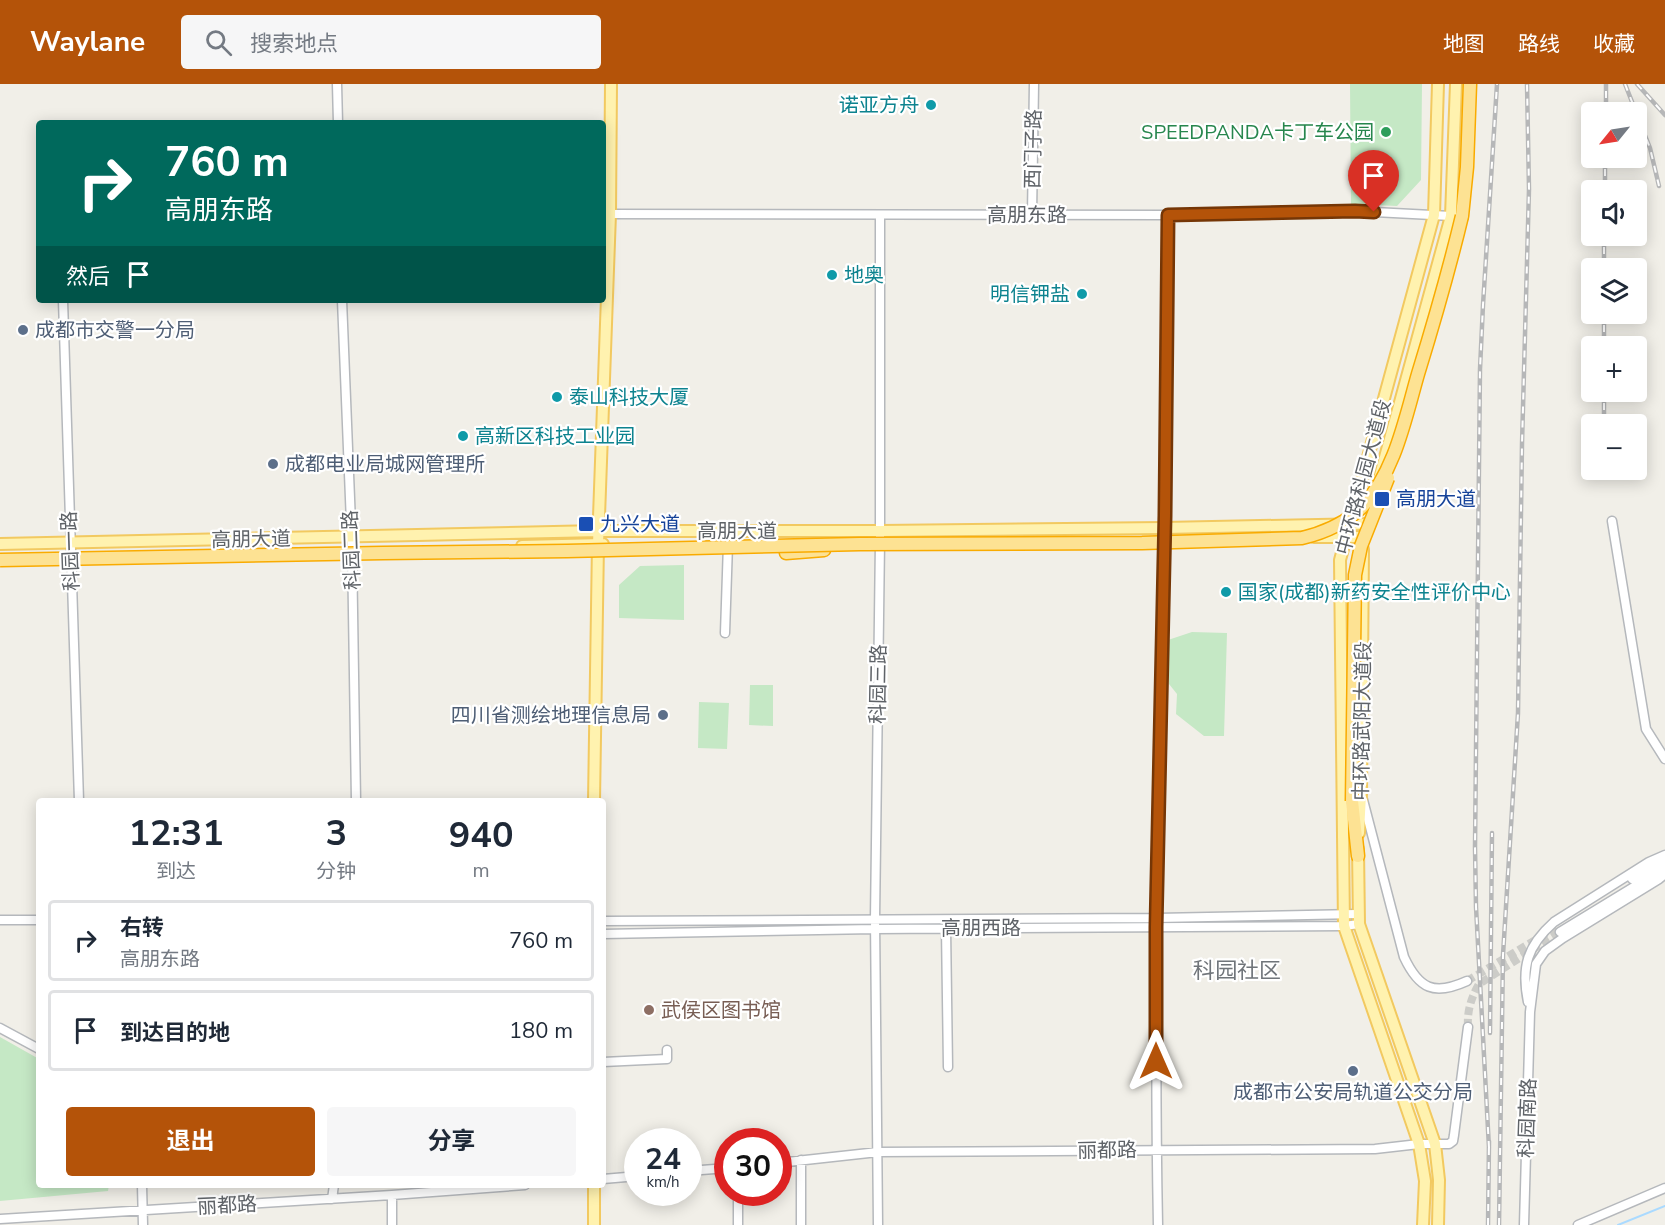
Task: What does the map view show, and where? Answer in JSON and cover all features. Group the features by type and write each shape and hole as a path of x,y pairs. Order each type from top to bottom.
{"highway":[{"path":"1358,856 1355,575 1361,546 1385,486 1445,284 1462,216 1467,167 1470,84"},
{"path":"0,560 747,546 1153,543 1302,538 1330,529 1361,508 1371,496 1393,459"},
{"path":"567,551 609,556 828,550 880,536"}],"main road":[{"path":"606,214 611,84"},
{"name":"中环路科园大道段","path":"1344,920 1340,560 1434,215 1438,84"},
{"name":"中环路武阳大道段","path":"1357,798 1363,537 1452,216 1456,84"},
{"path":"594,798 604,303"},
{"name":"高朋大道","path":"1164,534 1366,524"},
{"name":"高朋大道","path":"351,543 599,531 880,536 1164,534 1363,537"},
{"name":"高朋大道","path":"0,544 70,548 351,543 728,544 880,536"},
{"name":"高朋大道","path":"0,555 70,548"},
{"path":"1358,856 1358,919 1435,1144 1439,1180 1438,1225"},
{"path":"1344,920 1419,1144 1425,1181 1424,1225"},
{"path":"594,1188 594,1225"}],"street":[{"path":"337,84 338,120"},
{"name":"西门子路","path":"1032,215 1034,84"},
{"name":"高朋东路","path":"606,214 1168,215 1355,211 1452,216"},
{"name":"科园三路","path":"878,1225 875,918 880,536 880,215"},
{"path":"1158,1225 1156,922 1168,215"},
{"name":"科园一路","path":"63,303 79,798"},
{"name":"科园二路","path":"342,303 351,543 356,798"},
{"path":"1612,521 1646,729 1665,759"},
{"path":"725,633 728,544"},
{"path":"1357,798 1404,957 1411,971 1419,981 1441,989 1454,988 1467,981"},
{"path":"1530,1012 1536,964 1558,930 1665,857"},
{"path":"1558,930 1665,867"},
{"path":"1530,1012 1526,991 1526,962 1535,942 1665,874"},
{"name":"高朋西路","path":"606,921 875,918 1156,922"},
{"name":"高朋西路","path":"606,934 1358,919"},
{"path":"0,920 36,920"},
{"path":"946,928 948,1067"},
{"name":"科园南路","path":"1524,1225 1530,1012"},
{"path":"1435,1144 1449,1144 1453,1141 1468,1027"},
{"path":"0,1028 36,1046"},
{"path":"606,1062 640,1056 667,1059 667,1050"},
{"name":"丽都路","path":"792,1162 878,1152 1376,1149 1435,1144"},
{"path":"801,1161 801,1225"},
{"path":"606,1179 624,1177"},
{"path":"142,1188 144,1225"},
{"path":"332,1199 334,1188"},
{"name":"丽都路","path":"0,1219 485,1188"},
{"path":"1578,1225 1665,1188"},
{"path":"392,1195 392,1225"},
{"path":"738,1206 738,1225"}],"green space":[{"name":"SPEEDPANDA卡丁车公园","path":"1350,84 1422,84 1421,180 1397,206 1351,204"},
{"path":"684,565 684,620 619,618 619,585 640,566"},
{"path":"1192,632 1227,633 1224,736 1204,736 1176,714 1177,694 1169,684 1168,640"},
{"path":"750,685 773,685 773,726 749,725"},
{"path":"699,702 729,703 727,749 698,748"},
{"path":"0,1037 36,1057 36,1188 108,1188 108,1191 0,1201"}],"waterway":[{"path":"1618,1225 1665,1206"}],"tunnel":[{"path":"1467,981 1557,927"},
{"path":"1468,1027 1470,1005 1479,984 1560,932"}],"railway":[{"path":"1489,1148 1475,847 1480,369 1497,84"},
{"path":"1499,1225 1503,955 1518,713 1529,189 1527,84"},
{"path":"1606,84 1606,102"},
{"path":"1625,84 1632,102"},
{"path":"1637,84 1665,115"},
{"path":"1647,140 1659,186"},
{"path":"1605,168 1605,180"},
{"path":"1604,246 1604,258"},
{"path":"1604,324 1604,336"},
{"path":"1604,402 1604,414"},
{"path":"1490,1033 1492,833"},
{"path":"1488,1225 1489,1141"}],"place":[{"name":"诺亚方舟","path":"931,105"},
{"name":"SPEEDPANDA卡丁车公园","path":"1386,132"},
{"name":"地奥","path":"832,275"},
{"name":"明信钾盐","path":"1082,294"},
{"name":"成都市交警一分局","path":"23,330"},
{"name":"泰山科技大厦","path":"557,397"},
{"name":"高新区科技工业园","path":"463,436"},
{"name":"成都电业局城网管理所","path":"273,464"},
{"name":"高朋大道","path":"1382,499"},
{"name":"九兴大道","path":"586,524"},
{"name":"国家(成都)新药安全性评价中心","path":"1226,592"},
{"name":"四川省测绘地理信息局","path":"663,715"},
{"name":"武侯区图书馆","path":"649,1010"},
{"name":"成都市公安局轨道公交分局","path":"1353,1071"}],"district":[{"name":"科园社区","path":"1237,970"}],"route":[{"path":"1156,1061 1156,927 1165,515 1168,215 1374,212"}]}
